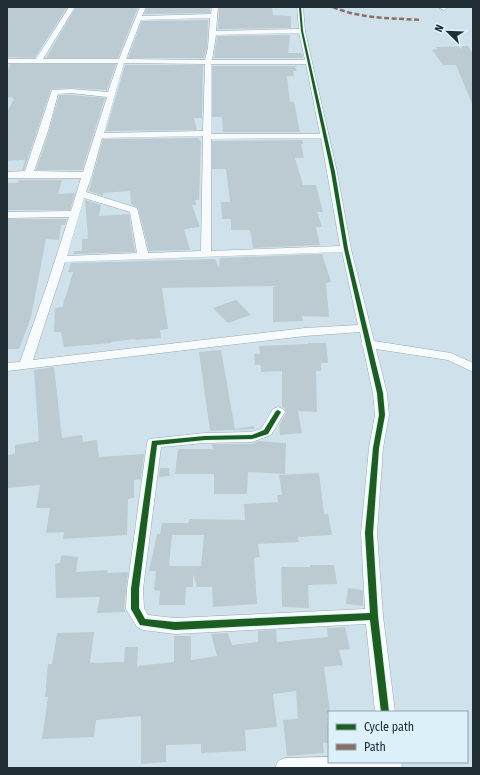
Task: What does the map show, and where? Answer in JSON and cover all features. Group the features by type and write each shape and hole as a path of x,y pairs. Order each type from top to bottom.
{"street":[{"path":"38,61 72,7"},
{"path":"25,364 53,285 60,259 88,175 122,60 143,7"},
{"path":"206,254 208,61 212,50 213,16 215,7"},
{"path":"297,9 298,33 309,62 340,209 346,249 363,328 380,393 382,415 376,448 369,533 374,616 385,711"},
{"path":"139,18 213,16"},
{"path":"213,33 298,33"},
{"path":"298,47 309,62"},
{"path":"8,62 122,60 309,62"},
{"path":"29,174 44,131 55,92 71,91 112,95"},
{"path":"99,136 325,136"},
{"path":"7,175 88,175"},
{"path":"82,194 134,210 143,256"},
{"path":"7,215 75,214"},
{"path":"60,259 346,249"},
{"path":"7,366 305,332 363,328"},
{"path":"368,344 451,357 473,368"},
{"path":"278,412 266,432 252,436 205,438 154,443 135,589 135,608 143,622 175,626 374,616"},
{"path":"285,768 392,765"}],"building":[{"path":"7,7 67,7 35,58 7,57"},
{"path":"76,7 138,7 118,58 46,58"},
{"path":"147,7 204,7 210,8 210,13 144,14"},
{"path":"272,7 273,15 291,16 291,28 218,29 219,8"},
{"path":"208,20 207,48 204,58 128,58 142,21"},
{"path":"290,35 288,53 302,53 303,58 214,58 217,36"},
{"path":"468,46 473,54 473,106 456,65 443,65 432,50 437,49 436,47"},
{"path":"10,64 116,64 107,90 71,88 51,89 24,170 22,170 25,160 7,161 7,112 14,99 12,99 13,97 7,98 7,73"},
{"path":"125,65 203,65 202,118 194,118 197,130 106,131"},
{"path":"212,66 298,66 295,67 297,71 293,71 294,76 287,76 290,102 294,102 300,132 223,132 222,117 212,117"},
{"path":"59,95 105,98 82,170 36,170 49,132"},
{"path":"199,138 201,141 199,200 195,200 196,205 192,205 200,227 184,229 190,250 149,251 138,208 131,204 130,191 103,193 103,196 89,191 103,139"},
{"path":"302,140 303,144 301,144 304,158 295,158 303,185 316,185 323,212 317,212 322,227 316,227 320,245 253,248 250,230 231,230 231,219 222,219 221,202 230,202 226,169 212,169 212,141"},
{"path":"19,180 62,180 58,194 75,193 70,210 7,210 7,183 18,183"},
{"path":"85,200 101,205 99,216 129,214 135,252 73,254 74,251 82,251 82,239 88,239"},
{"path":"7,219 67,219 65,225 61,225 59,240 46,239 31,317 19,349 7,349"},
{"path":"322,254 331,282 326,283 329,317 302,316 303,321 273,322 273,287 277,286 162,288 168,329 160,330 161,338 135,339 111,343 64,347 61,332 54,332 55,308 63,307 64,299 73,272 68,272 71,263 215,259 219,268 220,258"},
{"path":"236,300 251,315 228,323 213,308"},
{"path":"326,343 328,363 321,363 321,371 316,371 317,412 298,411 302,433 280,435 279,425 286,413 282,407 282,371 261,372 261,365 255,365 254,354 260,354 259,346"},
{"path":"221,350 235,429 254,426 254,429 210,431 199,352"},
{"path":"54,367 62,438 82,435 83,442 97,440 99,457 144,454 141,479 134,480 134,498 128,499 127,535 63,539 64,532 46,533 50,508 36,508 40,485 7,488 7,455 15,454 15,445 39,441 34,370"},
{"path":"258,441 286,443 285,474 248,472 247,494 214,494 214,474 175,474 178,449 213,449 212,444 252,444"},
{"path":"160,468 169,468 170,476 159,477"},
{"path":"319,473 324,514 328,514 332,535 298,537 299,542 258,544 260,557 254,558 257,604 213,607 212,587 197,587 193,574 193,587 186,587 185,605 159,605 160,591 154,590 156,571 149,571 157,534 160,534 162,523 189,523 189,519 245,520 244,504 278,502 277,495 282,495 279,475","holes":["172,535 204,535 201,566 169,566"]},
{"path":"61,555 78,557 76,572 108,570 107,573 128,572 124,609 126,612 97,613 100,597 56,598 55,564 60,563"},
{"path":"310,565 334,565 337,584 308,585 309,608 282,607 281,567 310,567"},
{"path":"348,588 363,590 363,606 346,604"},
{"path":"345,627 350,649 339,650 343,665 324,667 330,711 328,711 327,714 328,743 323,743 324,753 287,756 283,720 298,719 296,691 273,694 277,727 245,730 246,751 201,753 201,744 166,745 166,762 141,764 141,716 96,720 94,737 42,739 48,697 45,697 48,664 52,664 57,633 94,632 90,663 124,662 125,647 138,647 137,666 174,662 174,636 191,636 191,660 217,656 211,634 228,633 232,645 258,642 258,631 276,630 277,642 328,637 327,628"}],"marked path":[{"path":"333,7 364,16 421,20"}],"cycle path":[{"path":"300,7 302,31 333,172 346,249 380,393 382,415 376,448 369,533 374,616 385,711"},
{"path":"278,412 266,432 252,437 205,438 154,443 135,589 135,609 143,622 175,626 374,616"}]}
